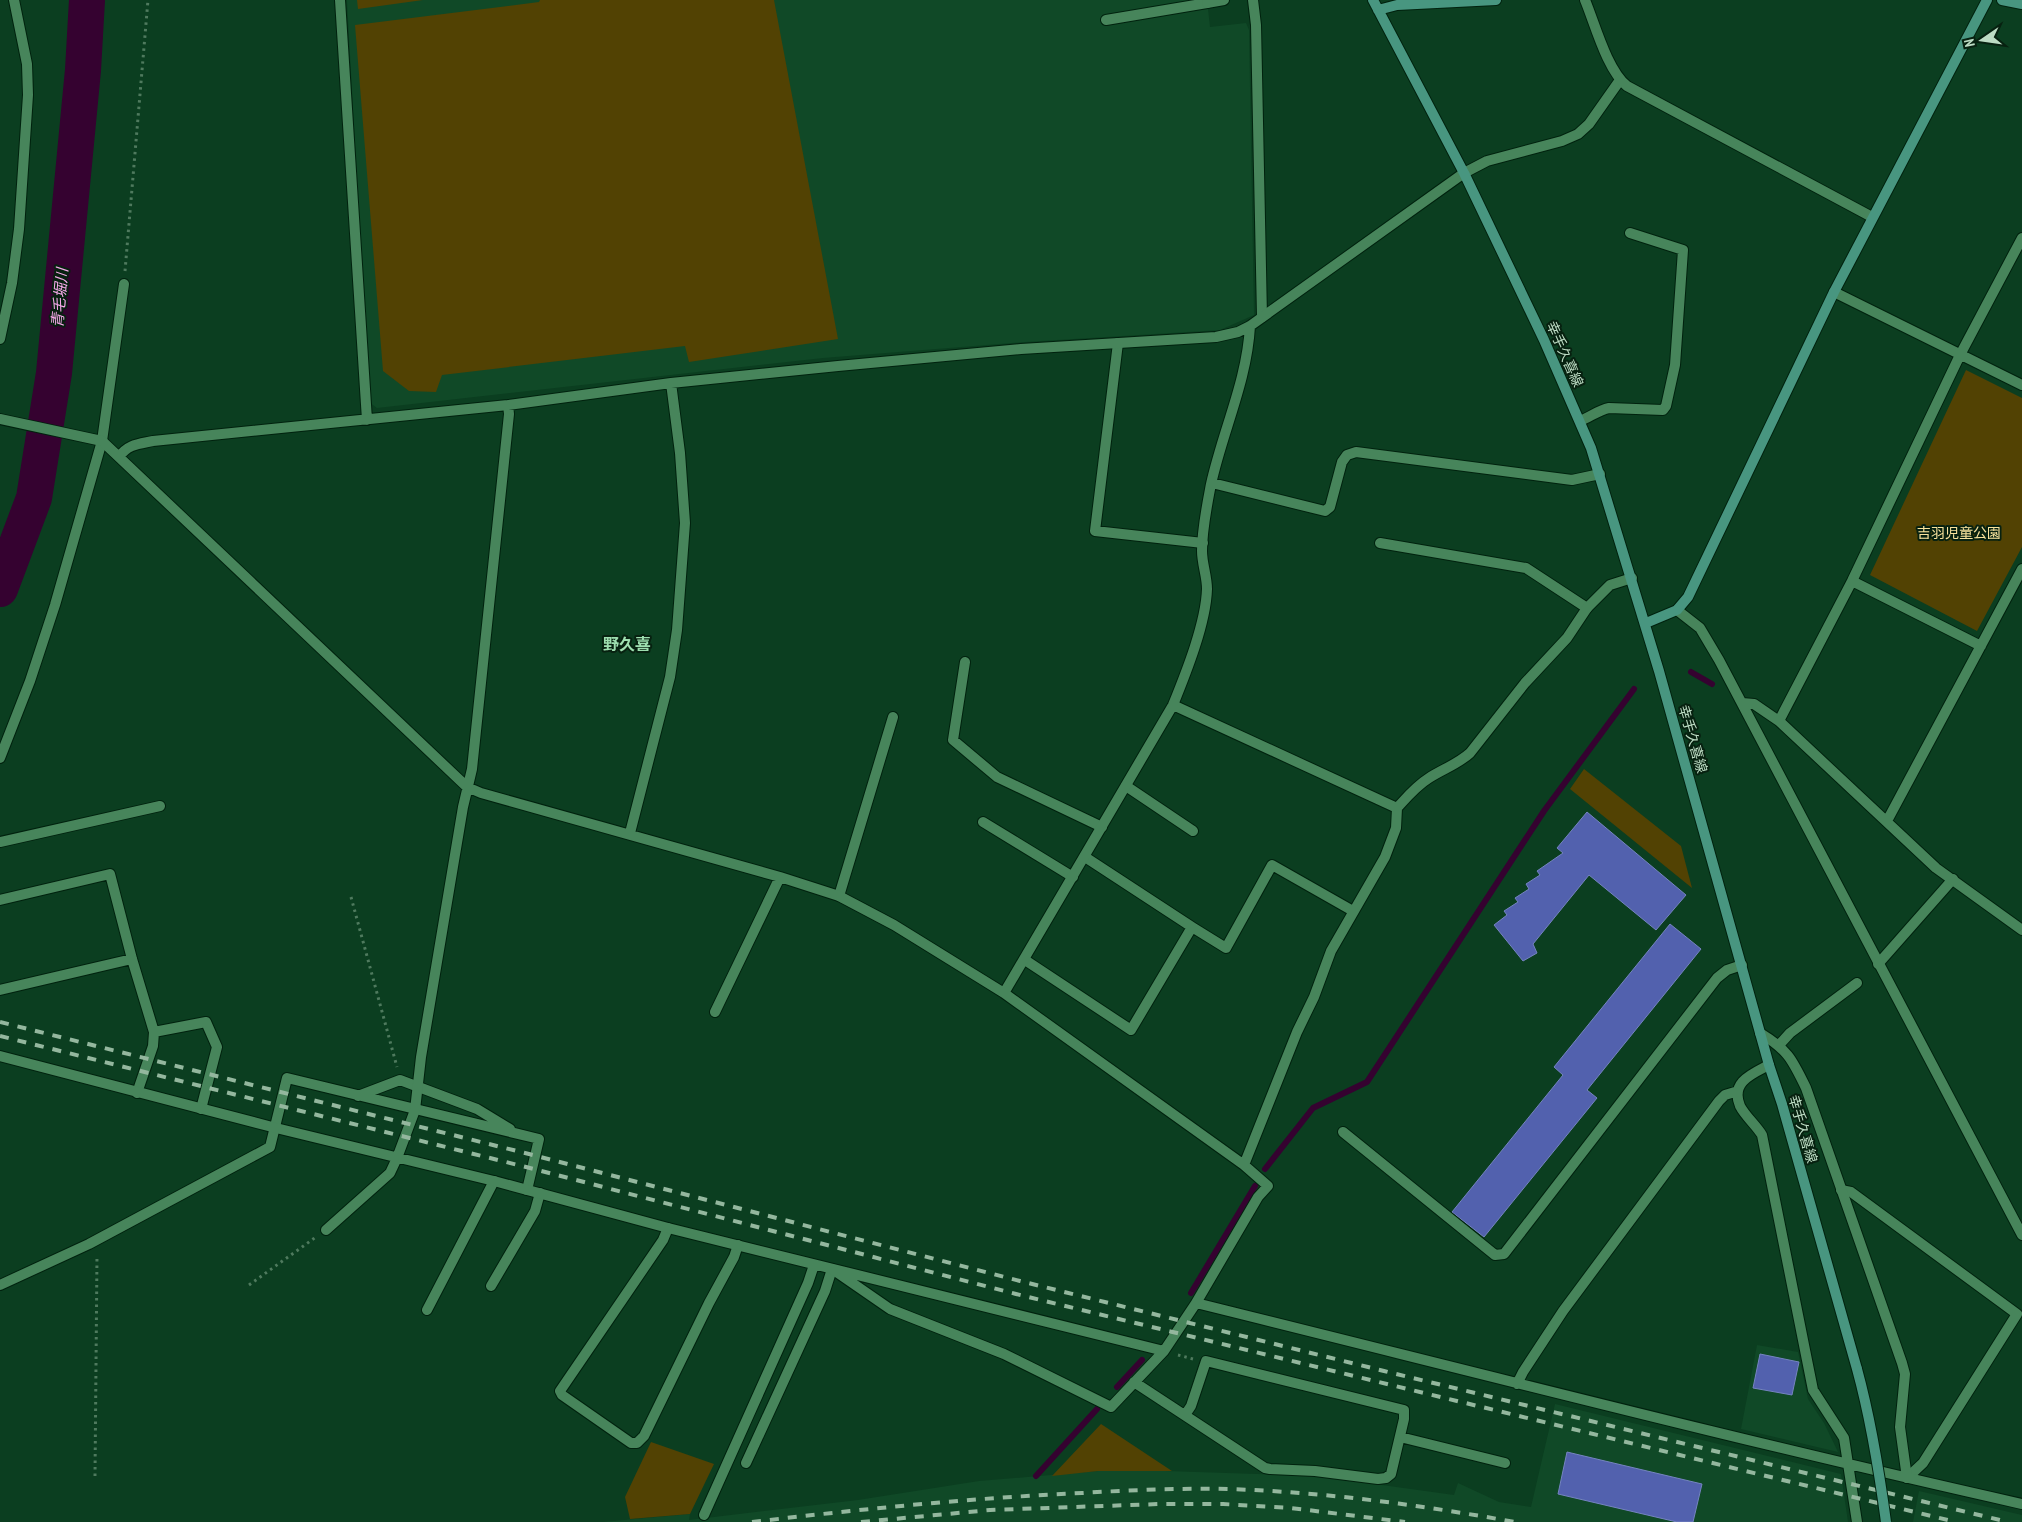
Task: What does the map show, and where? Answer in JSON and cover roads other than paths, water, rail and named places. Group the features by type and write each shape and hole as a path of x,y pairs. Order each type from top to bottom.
{"main road":[{"name":"幸手久喜線","path":"1373,0 1464,173 1544,340 1580,421 1600,474 1646,623 1769,1065 1857,1369 1877,1458 1886,1522"},
{"path":"1378,10 1397,5 1496,0"},
{"path":"1646,623 1677,610 1688,597 1834,292 1987,0"},
{"path":"2002,0 2022,4"}],"street":[{"path":"0,339 4,297 19,229 28,96 27,64 14,0"},
{"path":"340,0 367,420"},
{"path":"1106,20 1224,0"},
{"path":"1253,0 1256,25 1262,318"},
{"path":"1585,0 1612,68 1620,80 1627,86 1872,217"},
{"path":"119,456 126,448 135,444 153,441 508,405 671,383 1021,349 1216,338 1238,332 1250,326 1464,173 1486,161 1562,141 1578,134 1589,124 1620,80"},
{"path":"1580,421 1600,410 1609,408 1663,410 1666,406 1674,365 1683,250 1630,233"},
{"path":"1779,721 1852,581 1960,355 2022,238"},
{"path":"0,758 33,673 55,605 98,440 124,284"},
{"path":"1834,292 2022,385"},
{"path":"1004,993 1173,705 1189,665 1202,616 1206,589 1203,544 1212,483 1246,365 1250,326"},
{"path":"1118,343 1095,531 1203,544"},
{"path":"630,833 670,676 677,630 685,523 680,453 671,383"},
{"path":"326,1230 390,1173 415,1110 423,1048 467,787 472,770 509,414 508,405"},
{"path":"0,419 98,440 119,456 467,787 481,793 630,833 839,896 894,925 1004,993 1244,1165 1268,1186 1258,1197 1196,1303 1164,1351 1111,1407 1004,1354 890,1309 832,1269"},
{"path":"1212,483 1325,511 1330,507 1342,462 1346,455 1356,452 1572,480 1600,474"},
{"path":"1380,543 1526,568 1588,608"},
{"path":"1887,821 2022,569"},
{"path":"1244,1165 1297,1032 1314,998 1330,950 1385,857 1396,828 1397,808 1415,788 1470,753 1525,683 1567,638 1588,608 1610,585 1632,578"},
{"path":"1852,581 1981,646"},
{"path":"1677,610 1706,636 2022,1235"},
{"path":"965,662 953,740 997,777 1102,827"},
{"path":"1742,703 1754,704 1779,721 1936,868 1954,879 2022,930"},
{"path":"1173,705 1397,808"},
{"path":"839,896 893,717"},
{"path":"1126,786 1193,831"},
{"path":"0,842 160,806"},
{"path":"983,822 1073,877"},
{"path":"1085,857 1226,948 1272,865 1353,911"},
{"path":"0,900 110,874 132,959 154,1032 153,1046 137,1093"},
{"path":"715,1012 780,877"},
{"path":"1878,964 1954,879"},
{"path":"1024,960 1131,1030 1192,927"},
{"path":"0,990 132,959"},
{"path":"1343,1132 1495,1255 1504,1254 1717,978 1727,970 1742,965"},
{"path":"1779,1045 1790,1033 1857,983"},
{"path":"154,1032 206,1022 217,1047 201,1109"},
{"path":"1760,1033 1779,1045 1788,1054 1806,1088 1905,1374 1900,1427 1907,1478"},
{"path":"0,1056 137,1093 494,1181 668,1228 1164,1351"},
{"path":"1769,1065 1745,1078 1738,1091 1740,1105 1762,1135 1813,1390 1844,1438 1857,1522"},
{"path":"0,1285 97,1240 270,1147 287,1078 539,1139 527,1190"},
{"path":"358,1096 400,1080 477,1109 517,1133"},
{"path":"1517,1384 1522,1372 1563,1311 1719,1101 1725,1095 1738,1091"},
{"path":"427,1310 494,1181"},
{"path":"1841,1190 1851,1192 2017,1314 1922,1463 1907,1478"},
{"path":"491,1286 535,1211 540,1193"},
{"path":"668,1228 663,1240 560,1391 562,1395 631,1443 637,1443 644,1436 709,1303 734,1257 738,1245"},
{"path":"704,1515 804,1291 814,1264"},
{"path":"746,1463 825,1291 832,1269"},
{"path":"1196,1303 1849,1465 2022,1504"},
{"path":"1134,1382 1265,1468 1270,1469 1386,1478 1391,1474 1404,1419 1404,1410 1206,1361 1191,1406 1185,1415"},
{"path":"1400,1437 1506,1463"}],"waterway":[{"name":"青毛堀川","path":"0,589 34,498 54,373 83,70 87,0"},
{"path":"1691,672 1712,684"},
{"path":"1265,1169 1313,1108 1367,1082 1544,811 1634,689"},
{"path":"1191,1293 1255,1186"},
{"path":"1117,1387 1142,1360"},
{"path":"1036,1476 1097,1409"}],"railway":[{"path":"0,1022 529,1154 1020,1281 2008,1522"},
{"path":"0,1036 526,1167 1016,1294 1956,1522"},
{"path":"752,1522 958,1501 1174,1489 1264,1491 1336,1496 1444,1510 1515,1522"},
{"path":"861,1522 990,1510 1159,1504 1223,1504 1291,1508 1405,1522"}],"district":[{"name":"野久喜","path":"627,644"}],"park label":[{"name":"吉羽児童公園","path":"1959,533"}]}
